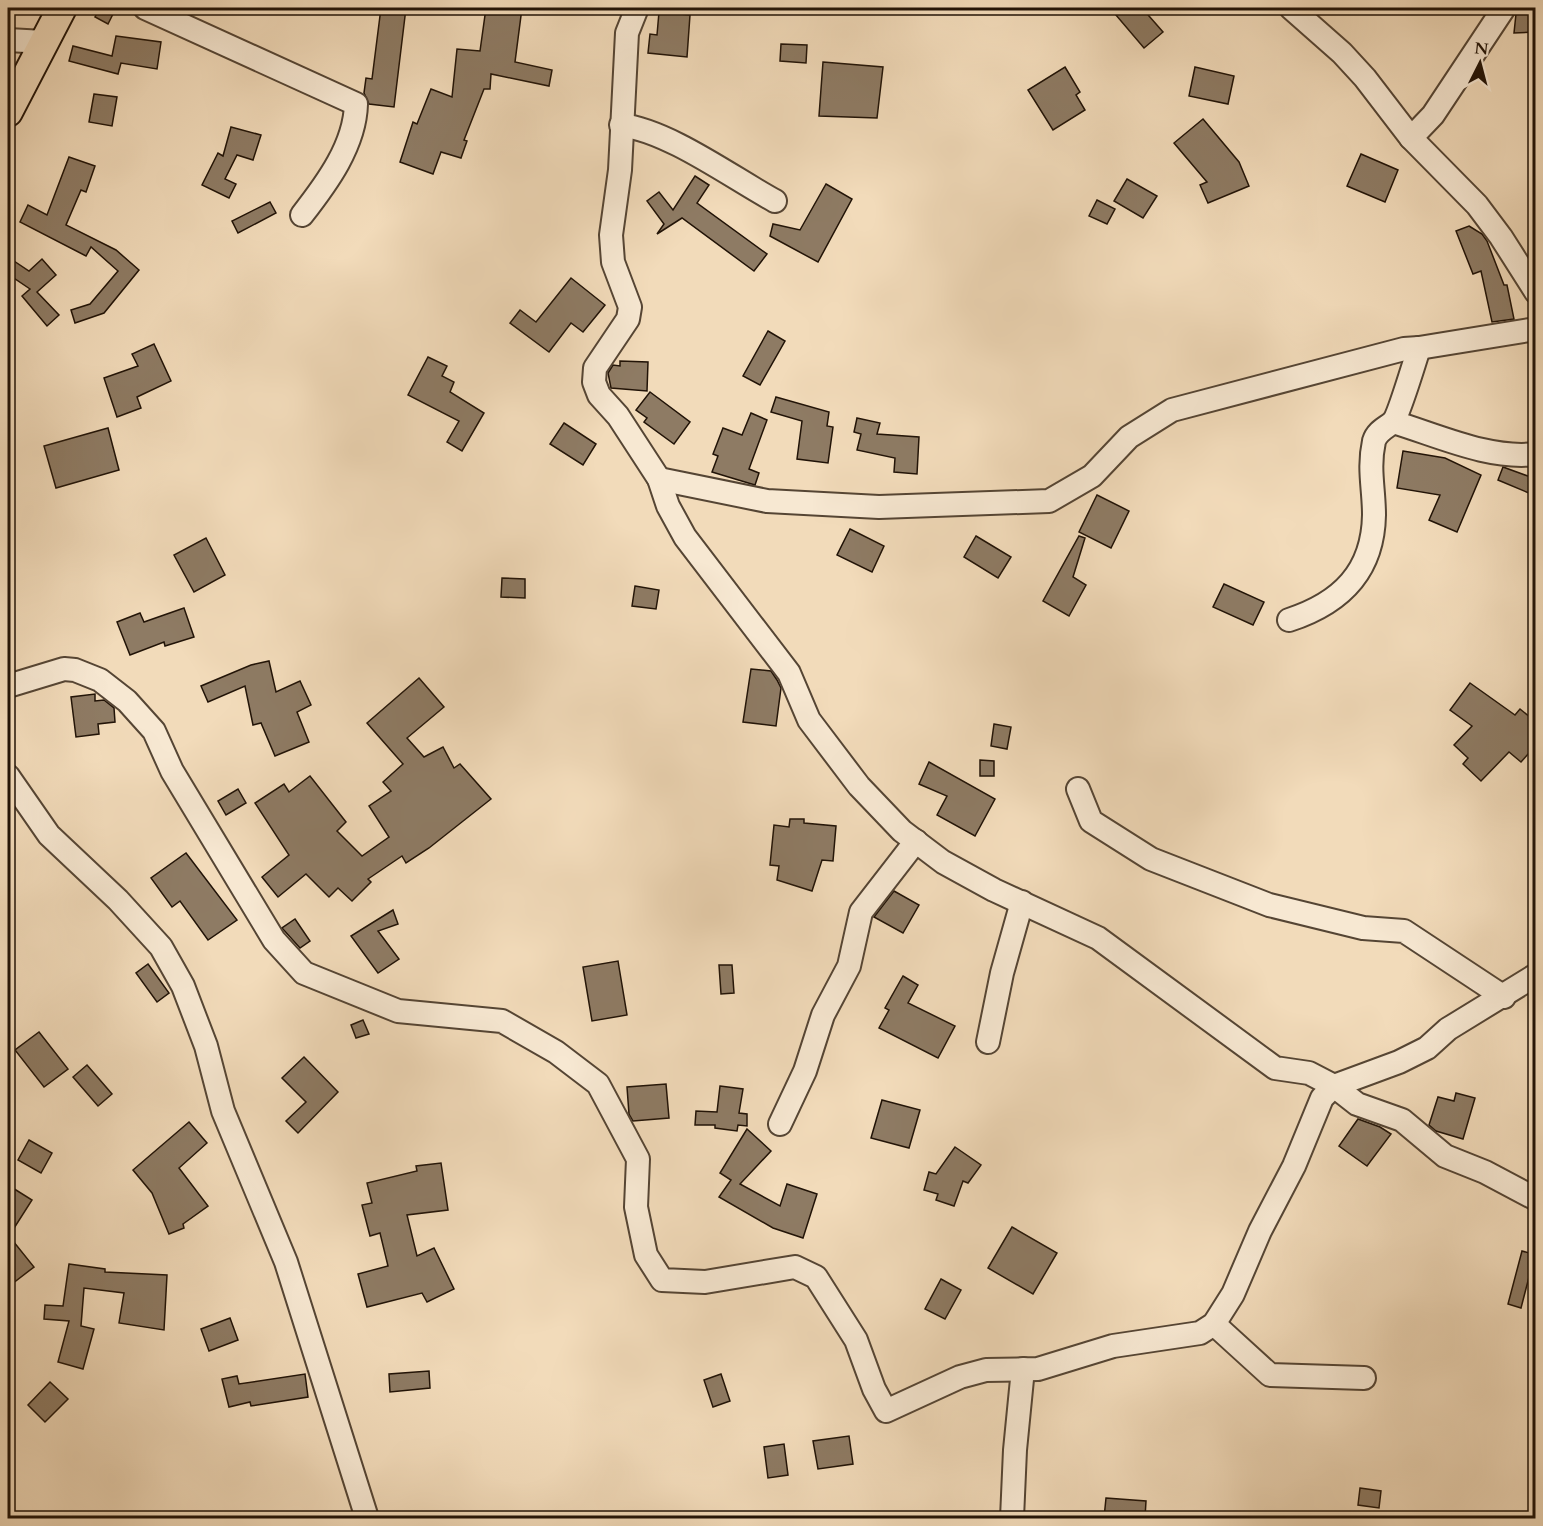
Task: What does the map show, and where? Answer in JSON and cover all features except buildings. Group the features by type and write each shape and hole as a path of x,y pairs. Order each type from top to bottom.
{"main road":[{"path":"8,112 62,8"}],"street":[{"path":"145,8 356,104 355,126 325,186 302,214"},
{"path":"637,8 627,33 620,170 611,235 613,262 630,307 628,319 595,368 594,382 599,395 618,416 659,479 668,506 685,537 789,673 809,720 859,786 902,831 943,862 1098,938 1275,1068 1309,1073 1334,1086 1357,1104 1402,1120 1445,1156 1485,1172 1536,1199"},
{"path":"1291,8 1342,53 1365,78 1411,138 1477,205 1501,237 1536,292"},
{"path":"1411,138 1433,115 1504,8"},
{"path":"8,40 44,42"},
{"path":"621,125 642,128 665,138 775,201"},
{"path":"659,479 767,501 846,506 879,507 1049,501 1092,476 1129,437 1172,410 1404,349 1536,329"},
{"path":"1289,620 1316,611 1336,598 1355,577 1370,554 1374,514 1369,472 1375,437 1393,422 1419,348"},
{"path":"1393,422 1487,450 1522,455 1536,454"},
{"path":"8,686 64,669 75,670 100,680 127,701 154,731 172,771 274,940 304,973 398,1011 502,1021 556,1052 598,1084 638,1160 636,1207 646,1255 662,1280 705,1282 795,1267 816,1277 856,1340 874,1389 886,1411 960,1377 986,1370 1038,1369 1113,1346 1200,1333 1214,1324 1233,1294 1260,1231 1294,1167 1322,1098 1334,1086 1399,1062 1426,1048 1448,1029 1504,997 1536,975"},
{"path":"8,777 49,835 118,900 161,947 183,986 206,1046 223,1111 286,1262 367,1518"},
{"path":"1078,789 1091,821 1151,859 1269,905 1363,928 1404,931 1504,997"},
{"path":"780,1124 805,1071 823,1015 849,966 861,912 916,842"},
{"path":"988,1042 1002,973 1022,902"},
{"path":"1214,1324 1270,1375 1364,1378"},
{"path":"1012,1518 1015,1450 1023,1369"}]}
